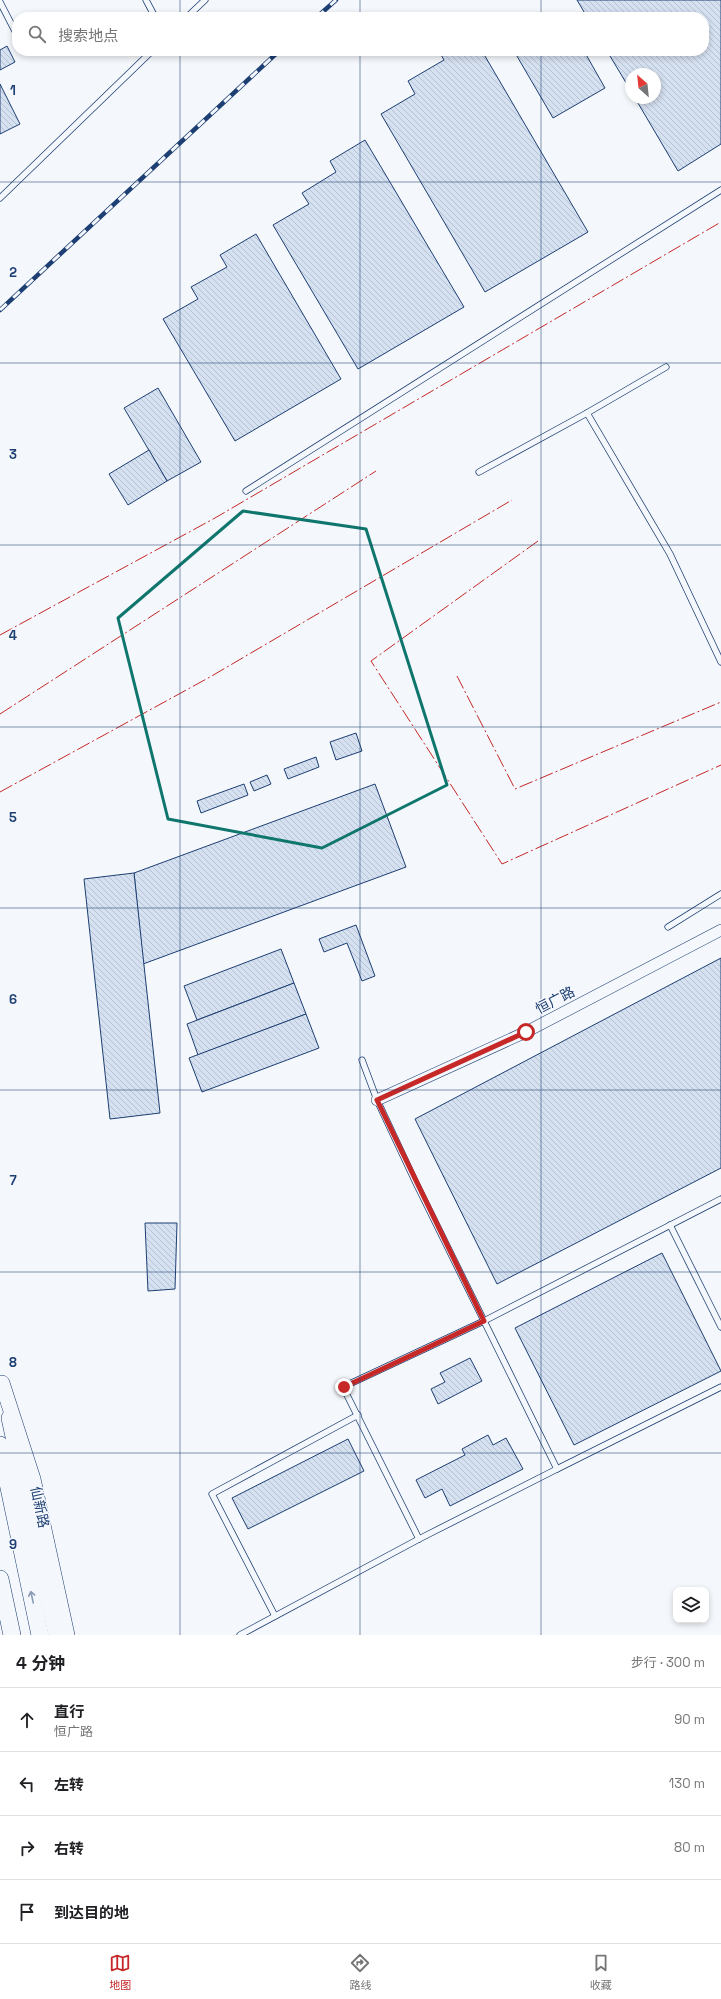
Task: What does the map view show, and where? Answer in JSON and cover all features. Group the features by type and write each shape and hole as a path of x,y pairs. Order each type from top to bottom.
{"main road":[{"name":"仙新路","path":"1,1376 10,1418"},
{"name":"仙新路","path":"1,1376 33,1478 67,1635"},
{"path":"10,1418 57,1635"},
{"name":"仙新路","path":"0,1445 40,1635"},
{"path":"0,1579 12,1635"}],"street":[{"name":"恒广路","path":"377,1100 526,1032 721,930"}],"lane":[{"path":"146,0 152,12"},
{"path":"192,12 205,0"},
{"path":"0,2 12,25"},
{"path":"0,198 147,56"},
{"path":"246,491 721,190"},
{"path":"479,472 587,414 666,367"},
{"path":"587,414 670,554 721,662"},
{"path":"668,927 721,894"},
{"path":"362,1060 377,1100 557,1468"},
{"path":"419,1539 344,1387 484,1321 721,1199"},
{"path":"670,1225 721,1327"},
{"path":"240,1635 419,1539 557,1468 721,1387"},
{"path":"274,1616 212,1494 358,1415"}],"highlighted area":[{"path":"243,511 366,529 447,785 322,848 168,819 118,618"}],"building":[{"path":"577,0 721,0 721,144 678,171 639,104 661,104 661,68 625,68 625,81 610,56 709,56 709,12 584,12"},
{"path":"7,46 15,62 0,70 0,50"},
{"path":"442,56 485,56 588,232 485,292 381,114 415,94 408,81 444,60"},
{"path":"517,56 587,56 605,88 553,118"},
{"path":"0,84 20,124 0,134"},
{"path":"365,140 464,307 358,369 273,225 309,204 302,193 336,172 330,161"},
{"path":"256,234 341,379 235,441 163,319 198,299 191,287 227,267 220,255"},
{"path":"158,388 201,462 167,481 124,408"},
{"path":"149,450 167,481 128,505 109,474"},
{"path":"356,733 362,751 336,760 330,742"},
{"path":"316,757 319,767 288,779 284,769"},
{"path":"267,775 271,784 254,791 250,782"},
{"path":"244,784 248,795 201,813 197,801"},
{"path":"375,784 406,867 143,964 134,873"},
{"path":"134,873 160,1113 110,1119 84,879"},
{"path":"356,925 375,976 362,981 347,943 324,952 319,939"},
{"path":"281,949 294,983 197,1020 184,986"},
{"path":"721,958 721,1168 497,1284 415,1119"},
{"path":"294,983 306,1014 198,1055 187,1024"},
{"path":"306,1014 319,1048 202,1092 189,1058"},
{"path":"145,1223 177,1223 175,1289 148,1291"},
{"path":"662,1253 721,1371 574,1445 515,1328"},
{"path":"470,1358 482,1381 438,1404 431,1389 445,1382 440,1373"},
{"path":"488,1435 493,1445 506,1438 523,1469 450,1506 442,1489 425,1498 416,1480 465,1455 462,1449"},
{"path":"348,1439 364,1471 248,1529 232,1498"}],"railway":[{"path":"323,12 336,0"},
{"path":"0,310 274,56"}],"power":[{"path":"0,635 215,518 721,222"},
{"path":"0,714 376,471"},
{"path":"0,792 210,677 512,500"},
{"path":"538,541 371,661 502,864 721,765"},
{"path":"457,676 515,789 721,702"}],"route":[{"path":"344,1387 484,1321 377,1100 526,1032"}]}
